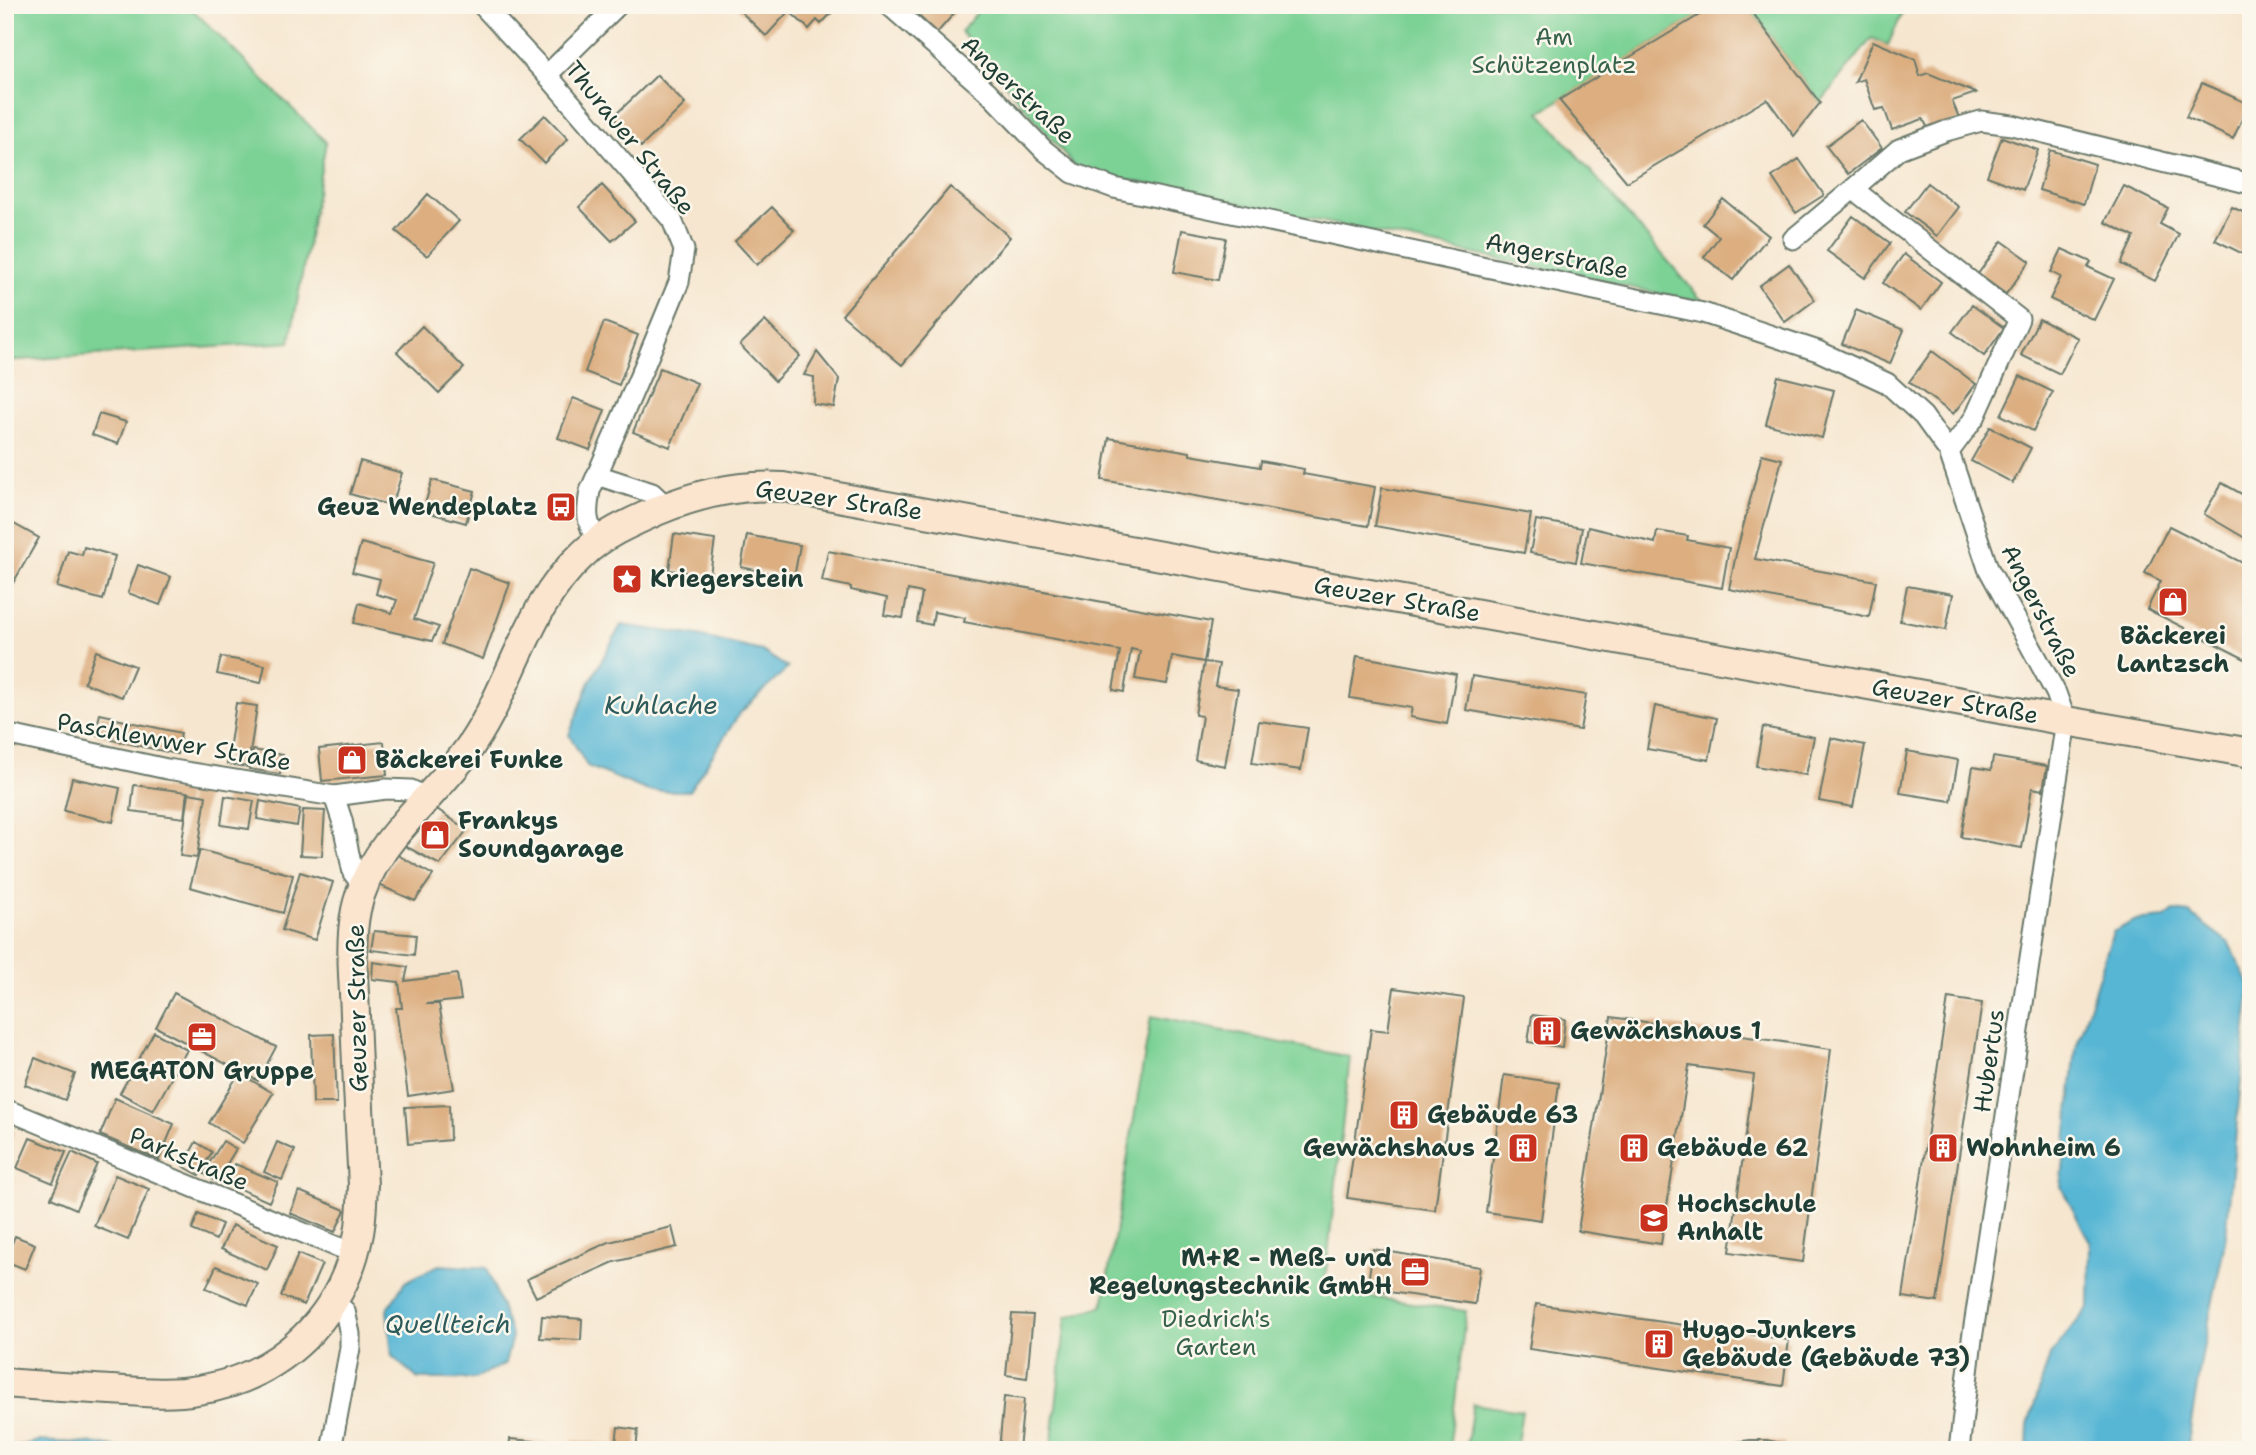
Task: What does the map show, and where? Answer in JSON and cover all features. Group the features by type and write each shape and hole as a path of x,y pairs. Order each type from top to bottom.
{"main road":[{"name":"Geuzer Straße","path":"5,1383 197,1391 239,1379 282,1357 314,1329 333,1303 348,1271 361,1218 363,1185 353,957 356,911 372,866 464,754 482,728 531,627 561,576 597,542 638,519 725,489 744,486 783,487 2251,753"}],"street":[{"name":"Thurauer Straße","path":"482,5 547,75 672,220 684,250 679,282 590,491 588,525 597,542"},
{"path":"547,75 618,5"},
{"name":"Angerstraße","path":"889,5 988,92 1044,150 1073,173 1114,188 1673,306 1751,327 1818,351 1887,383 1923,416 1950,452 1988,568 2056,693 2066,721"},
{"path":"1793,239 1899,149 1981,121 2012,125 2251,184"},
{"path":"1853,189 2019,319 1975,417 1950,452"},
{"path":"597,475 652,493 667,507"},
{"name":"Hubertus","path":"1959,1450 1972,1339 2066,721"},
{"name":"Paschlewwer Straße","path":"5,734 167,769 334,796 386,789 411,790 427,798"},
{"path":"334,796 353,873 363,887"},
{"name":"Parkstraße","path":"5,1109 354,1252"},
{"path":"331,1450 350,1348 345,1311 333,1303"}],"green space":[{"path":"5,5 188,5 326,142 290,342 5,361"},
{"name":"Am Schützenplatz","path":"983,5 1716,5 1540,112 1704,303 1077,169 961,32"},
{"path":"1747,5 1906,5 1888,45 1872,38 1820,103"},
{"name":"Diedrich's Garten","path":"1151,1016 1350,1057 1324,1290 1466,1311 1449,1450 1051,1450 1066,1317 1103,1306"},
{"path":"1473,1404 1522,1411 1516,1450 1466,1450"}],"water":[{"name":"Kuhlache","path":"621,625 693,635 762,651 788,668 740,713 689,791 648,791 587,766 569,735 589,684"},
{"path":"2174,911 2189,913 2229,943 2250,986 2226,1236 2201,1360 2187,1450 2027,1450 2028,1425 2050,1355 2089,1307 2090,1242 2061,1187 2076,1048 2113,932 2134,921 2165,918"},
{"name":"Quellteich","path":"439,1265 487,1268 512,1336 505,1364 474,1379 418,1379 392,1356 387,1310 405,1282"},
{"path":"38,1441 97,1444 132,1450 5,1450"}],"building":[{"path":"734,5 839,5 821,24 817,20 809,29 789,11 766,36"},
{"path":"907,5 953,5 958,9 937,33"},
{"path":"1716,5 1747,5 1820,103 1794,136 1767,99 1627,182 1559,100"},
{"path":"1873,41 1915,59 1920,76 1928,73 1976,93 1952,101 1960,120 1929,130 1923,119 1892,130 1884,108 1875,110 1864,79 1855,82"},
{"path":"657,75 685,104 641,147 613,117"},
{"path":"2202,83 2249,104 2233,139 2186,117"},
{"path":"545,115 568,139 544,163 520,139"},
{"path":"1861,120 1882,148 1848,174 1826,146"},
{"path":"2002,137 2038,150 2023,190 1987,176"},
{"path":"2050,150 2095,164 2084,204 2039,190"},
{"path":"1799,159 1824,195 1796,213 1772,177"},
{"path":"1927,183 1959,207 1937,236 1905,212"},
{"path":"602,185 635,221 612,241 579,207"},
{"path":"2124,186 2168,208 2160,224 2179,234 2155,281 2121,264 2134,237 2105,222"},
{"path":"950,187 1010,237 902,365 842,315"},
{"path":"428,194 459,221 427,256 396,231"},
{"path":"1723,199 1769,236 1733,280 1704,257 1719,237 1703,224"},
{"path":"772,207 794,230 757,265 735,241"},
{"path":"2232,207 2251,216 2251,258 2215,240"},
{"path":"1853,216 1890,243 1865,278 1827,251"},
{"path":"1182,230 1226,238 1218,280 1174,272"},
{"path":"2002,241 2030,261 2006,294 1978,274"},
{"path":"2062,249 2091,262 2088,267 2114,279 2094,320 2050,299 2061,277 2051,272"},
{"path":"1904,254 1941,282 1921,310 1883,283"},
{"path":"1789,264 1815,300 1785,322 1759,286"},
{"path":"1972,305 2004,328 1984,356 1952,332"},
{"path":"1856,310 1904,330 1890,364 1842,344"},
{"path":"2039,319 2078,338 2060,374 2021,355"},
{"path":"765,321 800,356 775,381 740,345"},
{"path":"604,322 638,335 619,385 585,372"},
{"path":"422,326 464,368 439,393 397,352"},
{"path":"1932,351 1976,384 1953,414 1909,382"},
{"path":"817,352 839,379 834,407 813,404 814,377 804,375"},
{"path":"660,368 697,383 670,447 633,432"},
{"path":"1778,376 1834,390 1822,438 1766,424"},
{"path":"2020,376 2053,392 2033,431 2001,415"},
{"path":"573,398 605,410 590,450 558,438"},
{"path":"99,414 126,422 118,444 92,435"},
{"path":"1990,427 2031,448 2013,483 1971,461"},
{"path":"1109,438 1260,467 1261,461 1304,469 1303,474 1375,487 1368,526 1102,480"},
{"path":"1762,454 1782,459 1755,559 1876,581 1869,617 1729,589"},
{"path":"360,461 402,473 392,506 350,494"},
{"path":"432,480 475,491 466,523 423,511"},
{"path":"2222,483 2251,499 2251,528 2245,538 2204,514"},
{"path":"1382,488 1531,514 1524,553 1375,526"},
{"path":"5,519 39,538 5,597"},
{"path":"1536,520 1582,528 1576,562 1530,553"},
{"path":"2169,526 2251,567 2251,662 2147,609 2161,581 2145,573"},
{"path":"1588,527 1655,543 1657,531 1688,536 1687,540 1729,548 1722,588 1581,563"},
{"path":"674,534 715,540 710,575 669,570"},
{"path":"747,535 800,545 794,578 741,567"},
{"path":"361,543 433,563 414,619 439,627 432,641 354,623 359,603 392,613 397,600 376,594 380,579 352,572"},
{"path":"84,547 115,556 103,600 57,587 68,551 82,555"},
{"path":"828,551 1211,622 1204,662 1172,656 1167,684 1135,679 1140,651 1131,649 1124,692 1113,690 1120,651 964,622 965,618 934,612 932,625 917,622 922,593 908,590 903,618 884,615 887,598 822,581"},
{"path":"138,565 171,577 160,605 128,593"},
{"path":"469,568 510,583 483,659 442,644"},
{"path":"1907,586 1953,594 1946,630 1900,621"},
{"path":"96,651 135,666 122,697 84,683"},
{"path":"1357,656 1456,674 1447,724 1410,717 1412,708 1350,698"},
{"path":"221,657 265,665 261,683 217,674"},
{"path":"1204,662 1219,664 1215,686 1238,689 1225,766 1195,760 1202,716 1195,715"},
{"path":"1472,676 1586,695 1580,730 1466,710"},
{"path":"236,703 257,706 248,767 227,764"},
{"path":"1655,706 1717,718 1709,760 1647,749"},
{"path":"100,714 114,717 109,737 95,734"},
{"path":"116,719 181,733 177,754 112,740"},
{"path":"1259,721 1308,728 1301,770 1252,763"},
{"path":"1763,727 1814,737 1806,775 1756,766"},
{"path":"1831,738 1865,745 1853,807 1819,801"},
{"path":"384,742 387,775 322,781 319,749"},
{"path":"253,750 283,755 280,774 249,769"},
{"path":"1907,751 1958,760 1951,801 1900,793"},
{"path":"1993,757 2047,766 2043,790 2032,788 2022,848 1961,837 1973,767 1991,770"},
{"path":"72,778 120,788 113,822 64,811"},
{"path":"134,785 187,792 184,818 131,811"},
{"path":"189,793 206,796 197,858 180,856"},
{"path":"225,796 254,801 249,829 221,825"},
{"path":"260,801 300,809 297,826 257,819"},
{"path":"437,809 467,830 440,865 405,846"},
{"path":"303,810 325,811 322,856 300,855"},
{"path":"200,850 293,875 283,913 190,887"},
{"path":"396,854 433,875 415,901 379,885"},
{"path":"300,872 333,882 315,940 282,930"},
{"path":"374,931 416,935 414,955 371,950"},
{"path":"373,962 408,967 405,981 457,974 461,1000 426,1004 439,1004 454,1089 408,1096 396,1008 402,1008 399,982 372,979"},
{"name":"Gebäude 63","path":"1394,988 1464,998 1435,1210 1347,1198 1371,1029 1388,1031"},
{"path":"174,993 276,1047 258,1081 156,1027"},
{"name":"Wohnheim 6","path":"1948,998 1982,1003 1937,1302 1903,1297"},
{"name":"Gewächshaus 1","path":"1532,1015 1565,1019 1562,1047 1528,1042"},
{"path":"1611,1017 1831,1049 1803,1262 1730,1252 1754,1075 1689,1066 1661,1244 1578,1231"},
{"path":"154,1032 187,1050 153,1111 120,1093"},
{"path":"334,1034 337,1103 313,1103 311,1035"},
{"path":"35,1058 75,1074 65,1100 25,1085"},
{"path":"239,1073 273,1093 243,1143 209,1123"},
{"name":"Gewächshaus 2","path":"1504,1075 1559,1083 1541,1220 1486,1212"},
{"path":"115,1098 174,1124 159,1160 100,1135"},
{"path":"449,1105 450,1140 408,1144 405,1107"},
{"path":"5,1129 14,1131 6,1156 5,1156"},
{"path":"30,1138 66,1152 53,1183 17,1168"},
{"path":"223,1141 236,1149 216,1182 203,1173"},
{"path":"196,1142 212,1152 199,1175 183,1166"},
{"path":"277,1142 295,1150 282,1180 264,1172"},
{"path":"72,1152 97,1164 76,1209 51,1198"},
{"path":"235,1164 278,1182 269,1202 227,1183"},
{"path":"115,1175 149,1189 128,1240 94,1226"},
{"path":"299,1191 345,1210 335,1232 290,1213"},
{"path":"198,1214 222,1224 216,1240 192,1230"},
{"path":"232,1225 278,1245 267,1270 221,1249"},
{"path":"672,1227 677,1247 614,1262 536,1297 527,1279 609,1242"},
{"path":"15,1236 35,1244 25,1269 5,1261"},
{"path":"1373,1249 1480,1267 1475,1304 1367,1289"},
{"path":"298,1254 322,1264 304,1305 281,1296"},
{"path":"216,1266 258,1284 248,1305 206,1288"},
{"name":"Hugo-Junkers Gebäude (Gebäude 73)","path":"1536,1304 1789,1340 1783,1386 1529,1349"},
{"path":"1012,1314 1033,1315 1027,1378 1006,1375"},
{"path":"542,1316 582,1319 581,1340 540,1338"},
{"path":"1004,1397 1024,1399 1019,1450 999,1450"},
{"path":"618,1427 638,1430 636,1450 571,1450 572,1440 616,1445"},
{"path":"510,1439 567,1444 566,1450 509,1450"},
{"path":"1750,1440 1786,1444 1785,1450 1736,1450 1735,1442"}],"place":[{"name":"Geuz Wendeplatz","path":"561,507"},
{"name":"Kriegerstein","path":"627,579"},
{"name":"Bäckerei Lantzsch","path":"2173,602"},
{"name":"Bäckerei Funke","path":"352,760"},
{"name":"Frankys Soundgarage","path":"435,835"},
{"name":"Gewächshaus 1","path":"1547,1031"},
{"name":"MEGATON Gruppe","path":"202,1037"},
{"name":"Gebäude 63","path":"1404,1115"},
{"name":"Gewächshaus 2","path":"1523,1148"},
{"name":"Gebäude 62","path":"1634,1148"},
{"name":"Wohnheim 6","path":"1943,1148"},
{"name":"Hochschule Anhalt","path":"1654,1218"},
{"name":"M+R - Meß- und Regelungstechnik GmbH","path":"1415,1272"},
{"name":"Hugo-Junkers Gebäude (Gebäude 73)","path":"1659,1344"}]}
